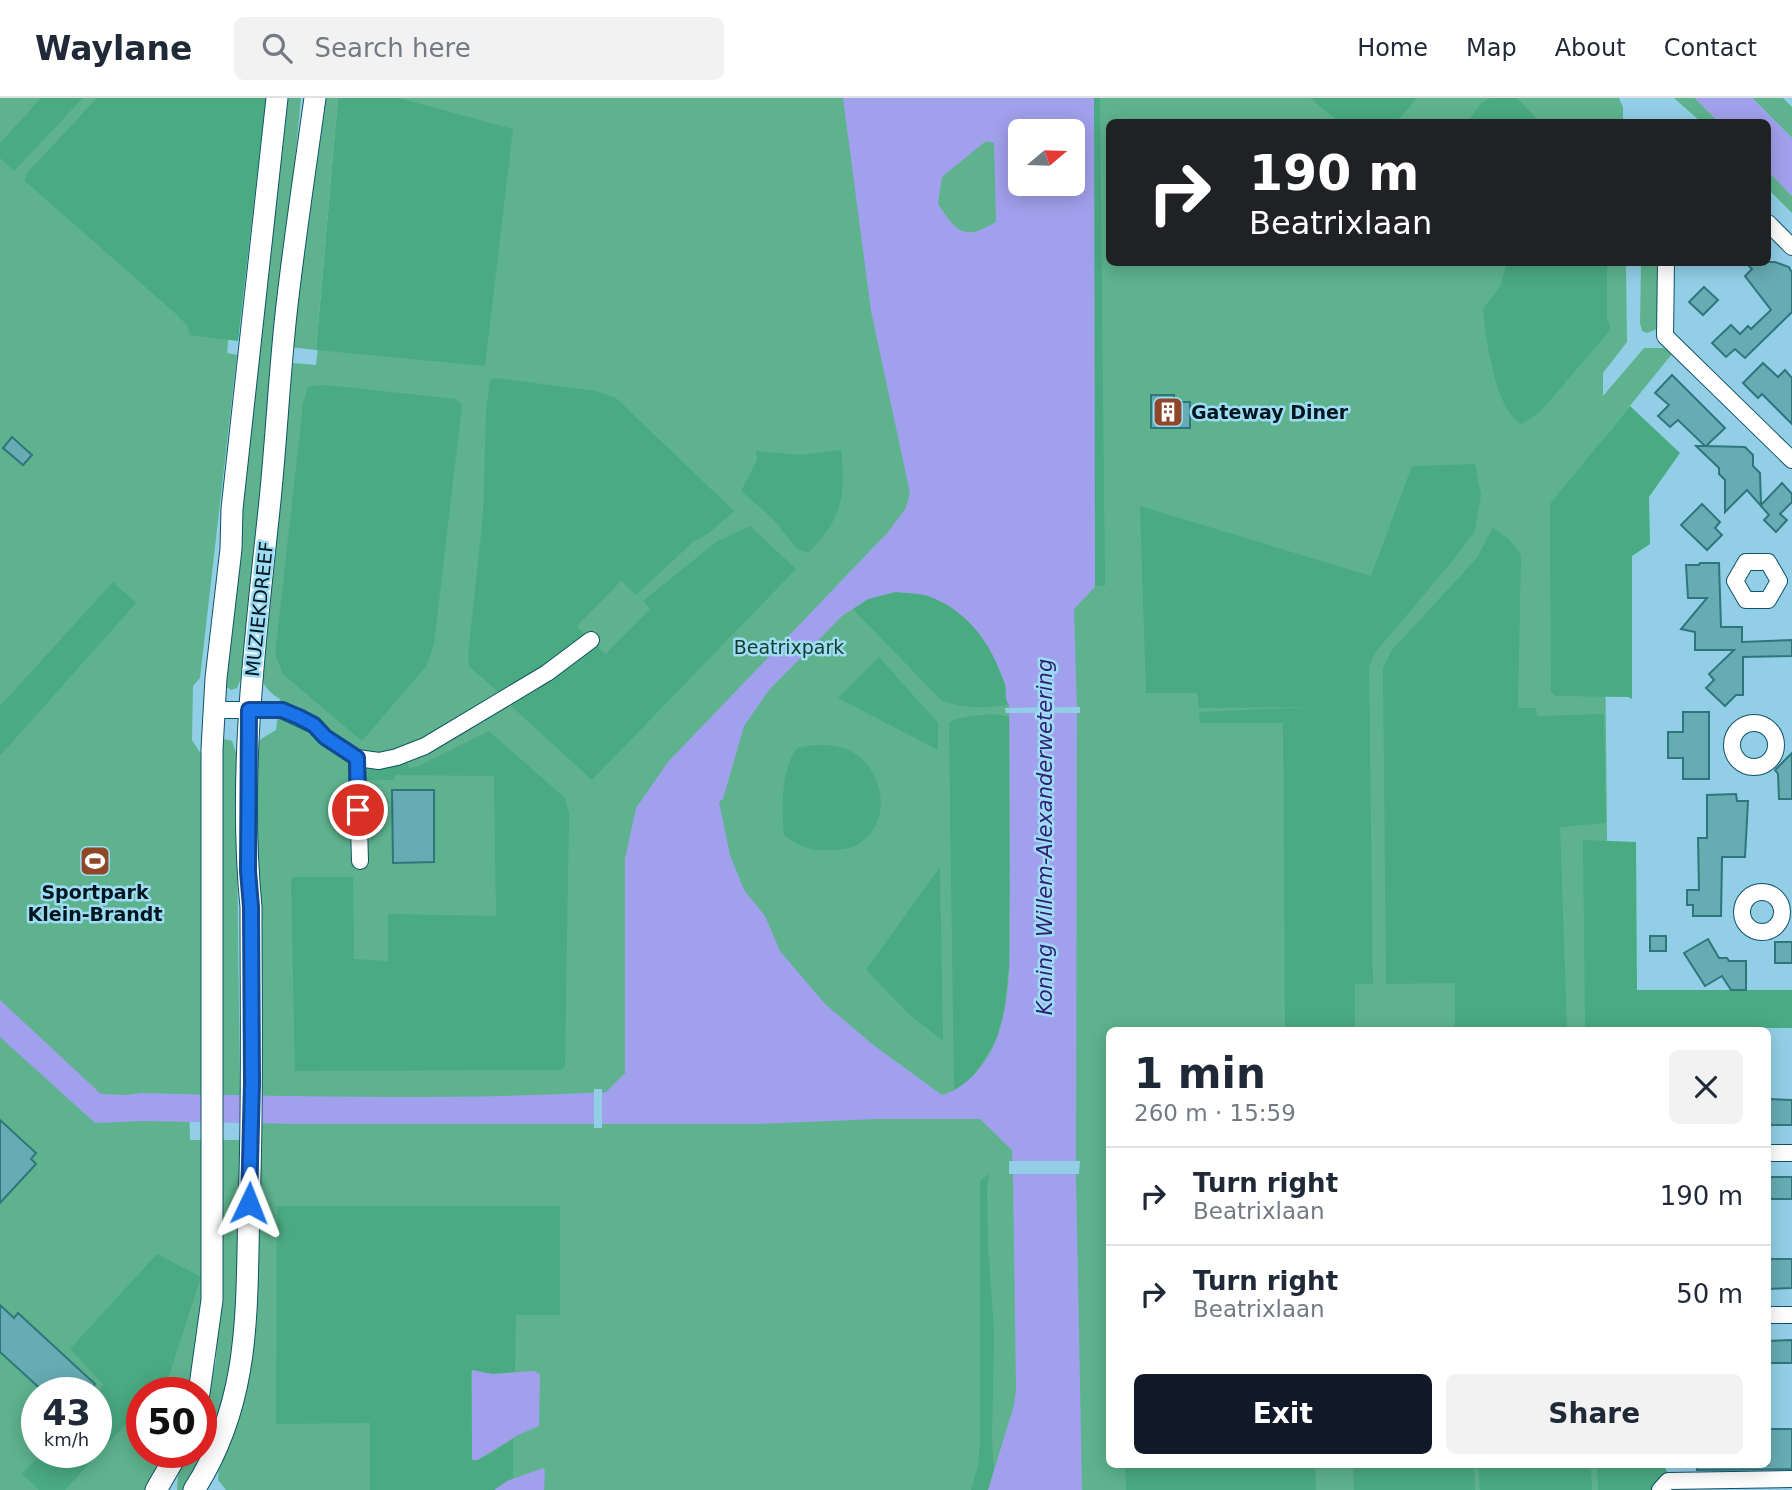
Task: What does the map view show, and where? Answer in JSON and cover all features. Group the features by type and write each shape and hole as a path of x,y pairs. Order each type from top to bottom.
{"main road":[{"name":"MUZIEKDREEF","path":"201,1377 212,1300 214,710 231,549 232,509 277,98"},
{"name":"MUZIEKDREEF","path":"194,1490 208,1480 226,1429 240,1376 245,1328 252,1083 251,907 248,871 249,710 286,314 315,98"},
{"path":"156,1490 173,1471"}],"street":[{"path":"1771,226 1792,247"},
{"path":"1666,266 1665,336 1792,460"},
{"path":"214,710 282,710 314,725 325,737 357,758 379,761 425,746 547,673 591,640"},
{"path":"357,758 360,861"},
{"path":"1771,1153 1792,1153"},
{"path":"1771,1315 1792,1315"},
{"path":"1660,1490 1668,1481 1792,1479"}],"green space":[{"name":"Sportpark Klein-Brandt","path":"0,98 254,98 227,353 237,355 200,678 193,686 192,740 201,754 202,1095 189,1095 190,1140 202,1140 205,1311 193,1377 126,1377 126,1468 158,1468 146,1490 0,1490"},
{"path":"41,98 83,98 14,171 0,158 0,143"},
{"path":"97,98 266,98 238,341 190,335 187,325 176,314 25,181 27,173"},
{"path":"281,98 301,98 244,671 237,688 231,690 224,685 238,519"},
{"path":"316,98 338,98 316,350 290,347"},
{"path":"338,98 399,98 513,129 485,366 316,350"},
{"name":"Beatrixpark","path":"345,98 1619,98 1623,107 1623,119 1106,119 1106,266 1601,266 1602,338 1611,329 1607,316 1607,266 1626,266 1627,342 1603,373 1603,396 1644,348 1664,348 1672,354 1603,439 1609,1027 1106,1027 1106,1468 1614,1468 1614,1490 226,1490 218,1480 219,1462 232,1427 255,748 261,739 276,730 280,699 263,682 258,660 293,363 316,365"},
{"path":"1094,98 1100,98 1105,586 1095,585"},
{"path":"1310,98 1417,98 1399,119 1335,119"},
{"path":"1491,98 1517,98 1537,119 1470,119 1481,103"},
{"path":"1674,98 1695,98 1716,119 1698,119"},
{"path":"1752,98 1783,98 1792,107 1792,138"},
{"path":"1771,174 1792,196 1792,213 1771,192"},
{"path":"1506,266 1607,266 1607,316 1611,329 1541,411 1522,424 1505,405 1486,337 1483,309 1500,287"},
{"path":"1641,266 1659,266 1659,328 1647,333 1642,331"},
{"path":"496,378 596,391 616,398 734,511 708,534 694,541 636,595 621,581 577,626 585,635 541,669 500,694 469,666 468,655 483,515 486,411 490,380"},
{"path":"326,385 456,399 462,405 434,644 427,665 362,741 283,674 275,654 303,404 308,386"},
{"path":"1630,406 1680,453 1649,497 1650,544 1632,556 1632,699 1556,696 1551,692 1550,504"},
{"path":"841,450 842,495 835,518 808,553 797,549 772,518 741,491 757,460 756,451 800,455"},
{"path":"1475,464 1481,495 1475,531 1374,654 1369,667 1373,984 1355,984 1355,1027 1285,1027 1283,723 1200,723 1199,712 1315,707 1199,708 1197,693 1146,693 1140,506 1371,576 1412,466"},
{"path":"750,526 796,569 592,780 509,704 596,645 606,654 650,609 643,601 716,542"},
{"path":"1493,528 1509,539 1521,555 1518,708 1536,708 1537,716 1604,714 1606,823 1560,827 1567,1027 1455,1027 1455,983 1386,984 1383,668 1391,651 1476,559"},
{"path":"113,582 136,603 0,756 0,706"},
{"path":"895,592 924,595 940,601 962,616 980,635 994,657 1005,684 1009,705 975,707 941,700 853,609 869,599"},
{"path":"879,657 938,723 938,750 838,698"},
{"path":"990,714 1009,716 1009,965 1004,1010 997,1037 970,1080 954,1091 949,723 963,717"},
{"path":"489,731 565,798 569,814 565,1067 560,1070 295,1071 293,877 353,877 354,959 388,961 388,914 496,916 494,776 395,775 394,780 367,780 369,767 408,763 409,768 419,766"},
{"path":"224,739 232,741 236,753 240,1096 221,1095 218,745"},
{"path":"834,746 859,756 876,779 881,807 878,820 871,833 853,847 837,850 810,849 784,835 785,779 791,758 797,748"},
{"path":"1583,840 1636,842 1637,990 1792,990 1792,1028 1585,1027"},
{"path":"940,867 943,1041 911,1016 866,970"},
{"path":"220,1140 240,1140 240,1328 224,1415 217,1430 217,1377 212,1377 216,1361"},
{"path":"989,1174 988,1242 994,1333 994,1469 988,1490 971,1490 978,1466 980,1442 980,1181"},
{"path":"277,1206 560,1206 560,1315 516,1315 515,1372 492,1374 472,1370 471,1374 472,1460 488,1455 513,1439 513,1478 494,1490 370,1490 370,1423 276,1424"},
{"path":"157,1254 201,1277 169,1376 126,1377 126,1423 112,1439 112,1377 96,1377 70,1349"},
{"path":"28,1468 85,1468 65,1490 39,1490 22,1474"},
{"path":"181,1468 199,1468 189,1490 177,1490"},
{"path":"1125,1468 1315,1468 1316,1490 1126,1490"},
{"path":"1353,1468 1474,1468 1475,1490 1354,1490"},
{"path":"1478,1468 1591,1468 1592,1490 1480,1490"},
{"path":"1597,1468 1665,1468 1668,1473 1653,1490 1598,1490"}],"water":[{"name":"Koning Willem-Alexanderwetering","path":"843,98 1094,98 1095,587 1074,609 1077,711 1076,1175 1082,1490 988,1490 1014,1405 1016,1390 1013,1175 1012,1150 980,1119 878,1119 757,1124 95,1123 0,1037 0,1000 101,1094 432,1097 606,1092 625,1073 625,859 636,808 668,762 888,532 906,508 910,493 871,311","holes":["986,141 994,143 996,222 976,231 962,231 951,222 938,204 942,177","895,592 928,596 962,616 980,635 994,657 1005,684 1009,705 1010,949 1006,1001 998,1035 977,1072 961,1086 942,1095 872,1044 825,1004 780,951 765,916 744,890 730,855 719,802 723,799 744,726 769,690 842,616 868,599"]},
{"path":"1695,98 1752,98 1792,138 1792,196 1771,174 1771,119 1716,119"},
{"path":"472,1370 492,1374 534,1371 540,1374 539,1426 518,1435 478,1460 472,1460"},
{"path":"543,1468 544,1490 494,1490 507,1481"}],"pier":[{"path":"1080,707 1080,713 1006,713 1005,708"},
{"path":"594,1089 602,1089 602,1128 594,1128"},
{"path":"1009,1161 1080,1161 1079,1174 1009,1174"}],"building":[{"path":"1771,262 1789,267 1792,273 1792,312 1745,358 1735,349 1726,357 1712,343 1731,325 1740,334 1748,326 1751,329 1771,310 1745,276 1752,269 1749,266 1771,266"},
{"path":"1704,287 1718,300 1703,315 1689,302"},
{"path":"1763,363 1778,377 1785,370 1792,378 1792,424 1762,394 1758,398 1743,383"},
{"path":"1672,375 1725,428 1706,446 1745,447 1753,455 1753,466 1760,473 1761,505 1782,483 1792,494 1792,502 1780,514 1787,520 1776,532 1764,520 1769,515 1747,490 1725,512 1725,480 1719,474 1719,468 1696,446 1705,446 1678,420 1670,427 1658,416 1669,405 1655,393"},
{"name":"Gateway Diner","path":"1151,395 1174,395 1174,402 1190,402 1190,428 1151,428"},
{"path":"12,437 32,455 23,465 3,448"},
{"path":"1702,504 1720,522 1715,528 1722,535 1707,550 1681,525"},
{"path":"1719,563 1721,627 1742,627 1742,642 1792,640 1792,656 1743,657 1743,695 1736,695 1725,706 1706,688 1714,680 1709,674 1734,650 1695,650 1695,632 1681,629 1707,598 1688,598 1686,565"},
{"path":"1683,712 1709,712 1709,779 1683,779 1683,758 1668,758 1668,732 1683,732"},
{"path":"1792,753 1792,799 1779,799 1778,774 1775,770"},
{"path":"392,790 434,790 434,862 393,863"},
{"path":"1736,794 1737,801 1748,801 1745,857 1722,857 1721,916 1693,916 1693,905 1687,905 1687,890 1699,890 1698,838 1707,838 1707,795"},
{"path":"1650,936 1666,936 1666,951 1650,951"},
{"path":"1708,939 1719,958 1746,961 1746,990 1731,990 1722,976 1705,986 1684,953"},
{"path":"1775,942 1792,942 1792,963 1775,963"},
{"path":"1771,1099 1792,1100 1792,1125 1771,1125"},
{"path":"0,1120 36,1153 31,1159 36,1164 0,1203"},
{"path":"1771,1177 1792,1177 1792,1199 1771,1199"},
{"path":"1771,1259 1792,1259 1792,1288 1771,1289"},
{"path":"0,1305 14,1318 18,1313 87,1377 27,1377 0,1352"},
{"path":"1792,1340 1792,1363 1771,1363 1771,1341"},
{"path":"1771,1429 1792,1429 1792,1469 1697,1470 1771,1468"}],"place":[{"name":"Gateway Diner","path":"1168,412"},
{"name":"Sportpark Klein-Brandt","path":"95,861"}],"route":[{"path":"249,1203 252,1083 247,753 249,710 282,710 299,717 314,725 325,737 357,758 358,810"}]}
